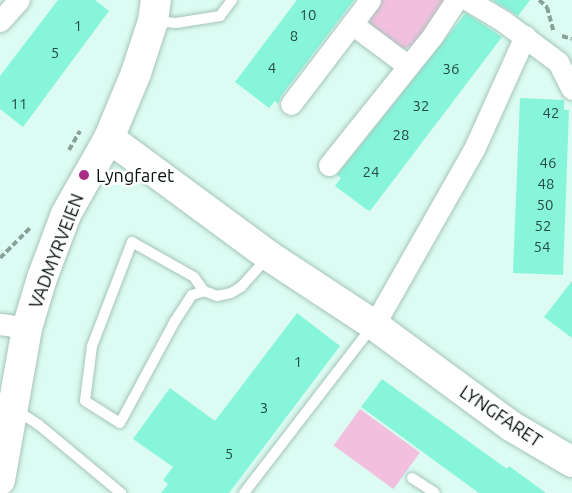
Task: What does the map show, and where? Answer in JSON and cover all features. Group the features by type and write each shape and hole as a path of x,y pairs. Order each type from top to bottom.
{"street":[{"path":"0,21 19,0"},
{"path":"291,104 370,0"},
{"path":"329,165 433,35 456,0"},
{"path":"468,0 525,36 558,62 572,89"},
{"name":"VADMYRVEIEN","path":"0,480 14,408 14,326 42,278 66,214 109,138 141,61 155,10"},
{"path":"352,24 407,65"},
{"path":"374,325 474,149 525,36"},
{"name":"LYNGFARET","path":"109,138 269,256 374,325 511,426 572,462"}],"lane":[{"path":"155,10 176,23 220,16 232,0"},
{"path":"204,291 192,295 175,321 120,423 85,401 92,346 132,242 194,277 204,291 217,296 231,293 261,267 269,256"},
{"path":"244,493 374,325"},
{"path":"14,408 39,425 121,493"},
{"path":"412,478 435,493"}],"path":[{"path":"538,0 547,7 555,37"},
{"path":"566,35 572,39"},
{"path":"0,258 32,226"}],"shaded area":[{"path":"377,0 447,0 414,45 402,49 370,28 370,13"},
{"path":"360,409 420,452 393,489 334,445"}],"building":[{"path":"58,0 95,0 109,11 23,127 0,109 0,76"},
{"path":"297,0 354,0 281,96 278,104 275,101 269,108 235,82"},
{"path":"493,0 530,0 518,16"},
{"path":"466,13 502,37 370,211 335,186 341,178 337,175"},
{"path":"520,98 564,100 564,110 569,110 563,275 513,273"},
{"path":"572,281 572,338 544,317"},
{"path":"297,313 340,346 229,493 161,493 168,484 163,480 173,467 133,439 170,388 215,421"},
{"path":"382,379 507,469 509,466 546,493 479,493 361,407"}],"place":[{"name":"Lyngfaret","path":"84,175"}]}
